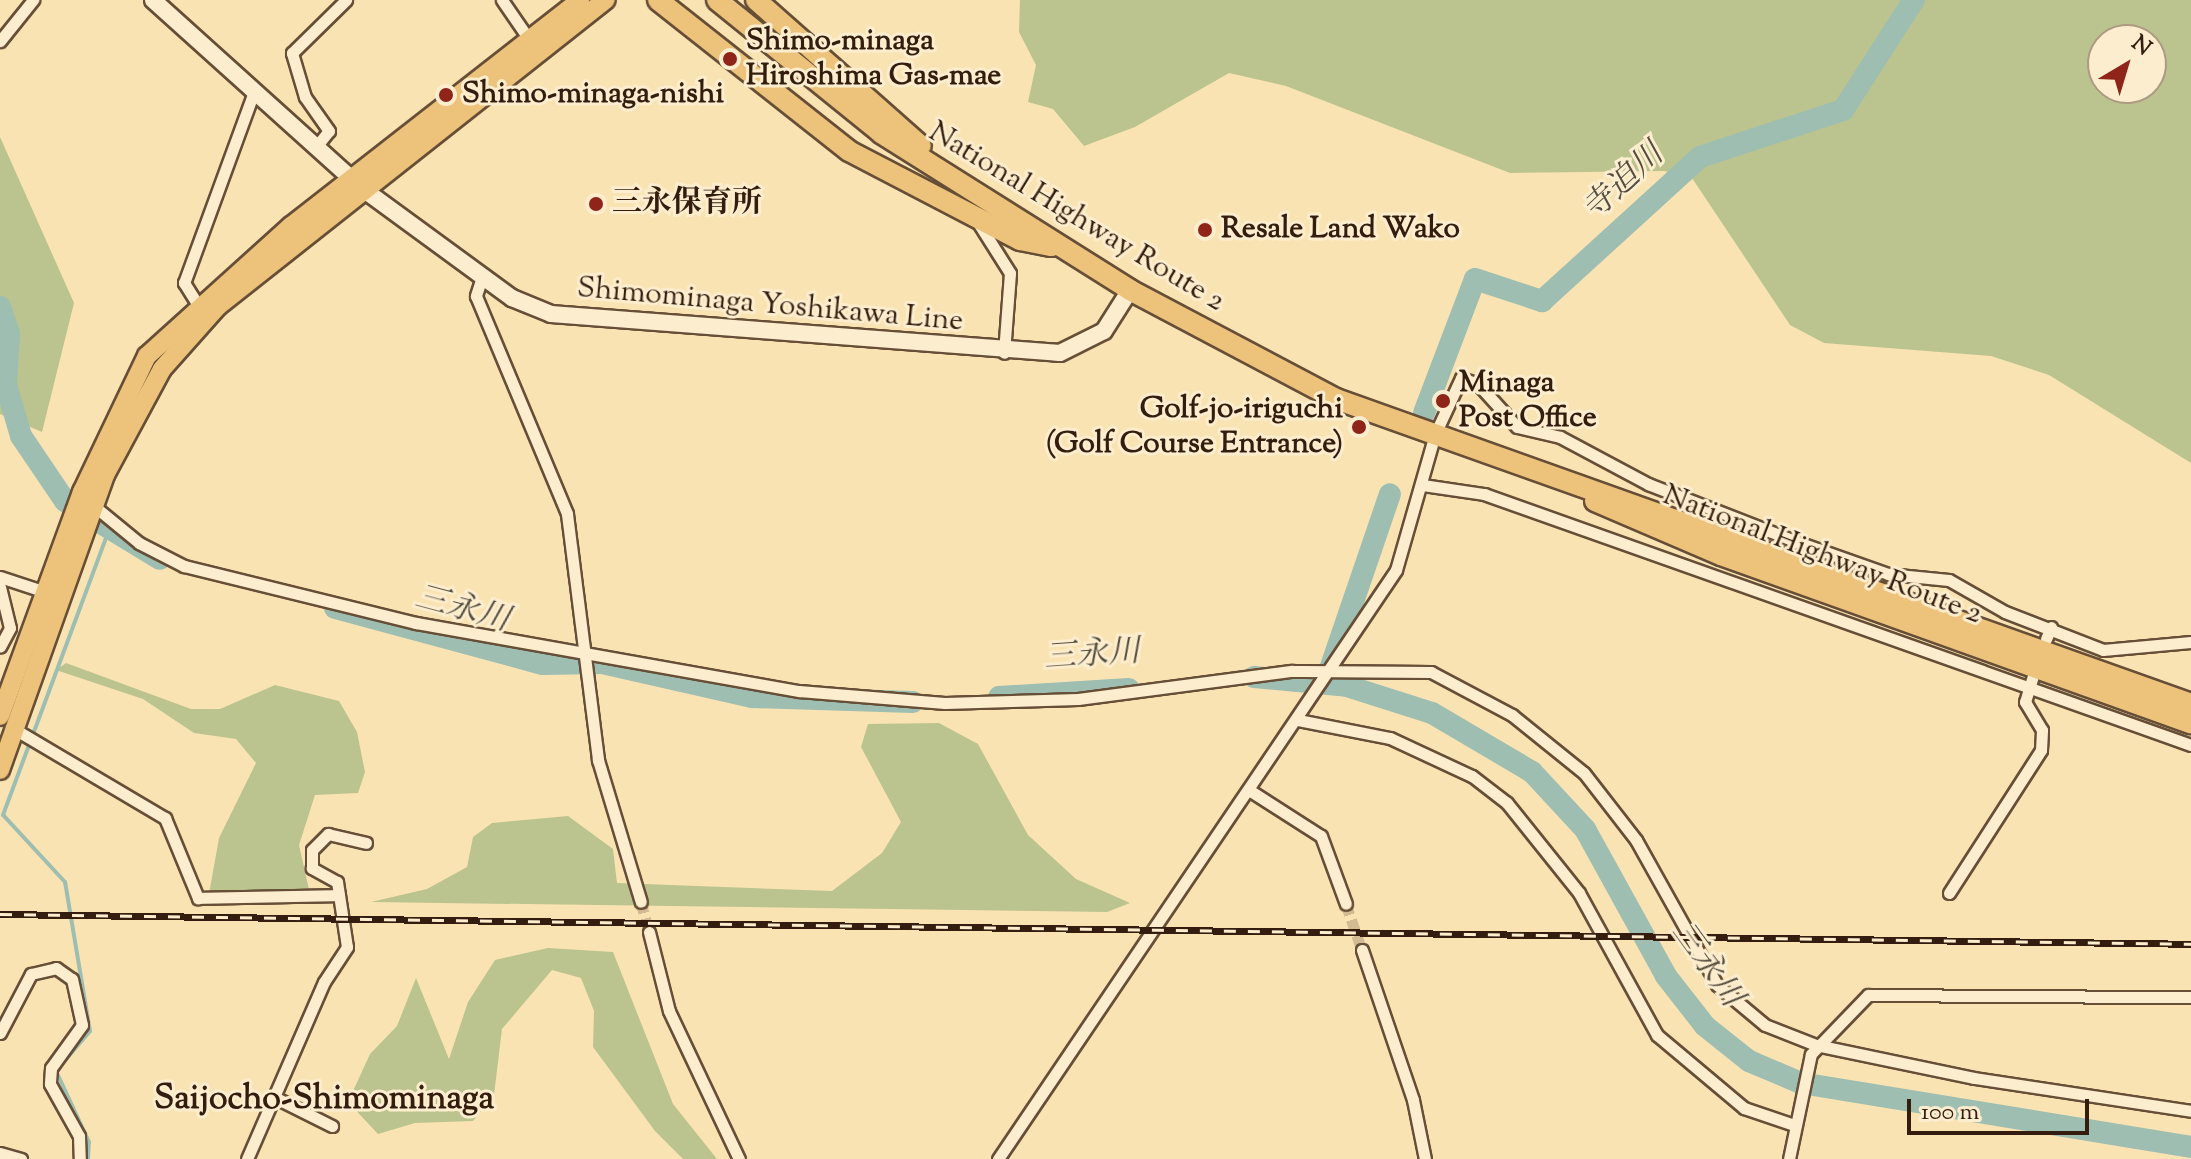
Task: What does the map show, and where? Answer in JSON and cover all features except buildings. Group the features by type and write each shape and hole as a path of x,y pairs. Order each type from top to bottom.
{"highway":[{"path":"658,0 849,151 1020,240 1063,248"},
{"name":"National Highway Route 2","path":"717,0 789,64 962,185 1130,290 1336,399 2191,704"},
{"path":"756,0 962,185"},
{"name":"National Highway Route 2","path":"1435,434 1721,555 2191,723"}],"main road":[{"name":"Shimominaga Yoshikawa Line","path":"153,0 357,184 482,277 538,309 598,323 1004,354 1085,345 1104,331 1130,290"},
{"path":"534,46 580,0"},
{"path":"0,770 62,597 74,537 88,499 129,421 202,312 357,184 534,46 606,0"},
{"path":"16,728 43,592 74,537"}],"street":[{"path":"0,41 33,0"},
{"path":"315,148 329,131 305,97 292,53 346,0"},
{"path":"502,0 534,46"},
{"path":"202,312 184,283 254,92"},
{"path":"973,218 1010,273 1004,354"},
{"path":"482,277 476,296 567,514 598,760 641,902"},
{"path":"998,1159 1298,720 1396,570 1423,485 1435,434 1455,388 1469,378 1504,420 1560,437 1648,484 1888,574 1949,580 2005,612 2051,627 2103,650 2191,642"},
{"path":"1423,485 1484,494 2191,745"},
{"path":"88,499 139,543 184,566 416,623 799,691 945,703 1078,699 1331,671 1431,672 1512,715 1612,804 1730,1000 1765,1025 1813,1050 2191,1111"},
{"path":"0,577 62,597"},
{"path":"0,587 10,628 0,647"},
{"path":"2046,639 2051,627"},
{"path":"1949,893 2041,750 2042,730 2025,702 2033,676"},
{"path":"1298,720 1390,738 1472,776 1507,803 1579,893 1657,1035 1744,1108 1795,1121"},
{"path":"16,728 165,818 198,898 339,895"},
{"path":"1249,790 1321,836 1346,904"},
{"path":"247,1159 347,947 337,882 312,868 316,842 328,834 366,843"},
{"path":"649,932 669,1011 739,1159"},
{"path":"1362,950 1413,1100 1425,1159"},
{"path":"0,1033 31,974 56,968 72,979 82,1025 51,1068 50,1084 79,1136 80,1159"},
{"path":"1789,1159 1813,1050 1868,995 2191,997"},
{"path":"274,1097 332,1126"},
{"path":"0,1153 21,1159"}],"green space":[{"path":"1020,0 2191,0 2191,463 2049,375 1991,356 1824,343 1790,325 1692,178 1664,171 1510,173 1286,86 1229,73 1135,127 1084,146 1053,109 1028,102 1036,65 1019,32"},
{"path":"0,137 74,303 42,432 0,414"},
{"path":"66,663 191,709 220,709 275,685 339,701 357,732 365,772 358,793 315,795 299,845 310,894 209,894 219,838 256,763 236,739 194,733 143,699 56,670"},
{"path":"939,723 978,744 1028,835 1076,879 1130,903 1107,912 371,902 427,889 467,867 473,837 492,823 568,816 613,849 617,883 832,891 882,853 901,822 861,747 868,724"},
{"path":"548,948 613,952 673,1104 717,1159 683,1159 655,1131 593,1047 594,1011 581,978 552,970 502,1029 494,1095 473,1121 415,1123 378,1134 348,1102 370,1054 397,1026 416,978 449,1059 468,1002 495,960"}],"waterway":[{"name":"寺迫川","path":"1424,413 1475,279 1542,301 1700,157 1843,110 1914,0"},
{"name":"三永川","path":"0,307 9,333 6,385 21,436 65,501 160,559"},
{"name":"寺迫川","path":"1328,675 1390,494"},
{"path":"88,1159 89,1142 56,1071 90,1031 65,882 3,815 108,533"},
{"name":"三永川","path":"335,608 543,664 602,663 752,697 913,702"},
{"name":"三永川","path":"1254,677 1347,686 1432,713 1532,772 1585,829 1666,976 1705,1026 1749,1061 1801,1083 2191,1147"},
{"name":"三永川","path":"999,697 1129,689"}],"tunnel":[{"path":"641,902 649,932"},
{"path":"1346,904 1362,950"}],"railway":[{"path":"0,914 2191,944"}],"place":[{"name":"Shimo-minaga Hiroshima Gas-mae","path":"730,59"},
{"name":"Shimo-minaga-nishi","path":"446,95"},
{"name":"三永保育所","path":"596,204"},
{"name":"Resale Land Wako","path":"1205,230"},
{"name":"Minaga Post Office","path":"1443,401"},
{"name":"Golf-jo-iriguchi (Golf Course Entrance)","path":"1359,427"}],"district":[{"name":"Saijocho-Shimominaga","path":"324,1100"}]}
